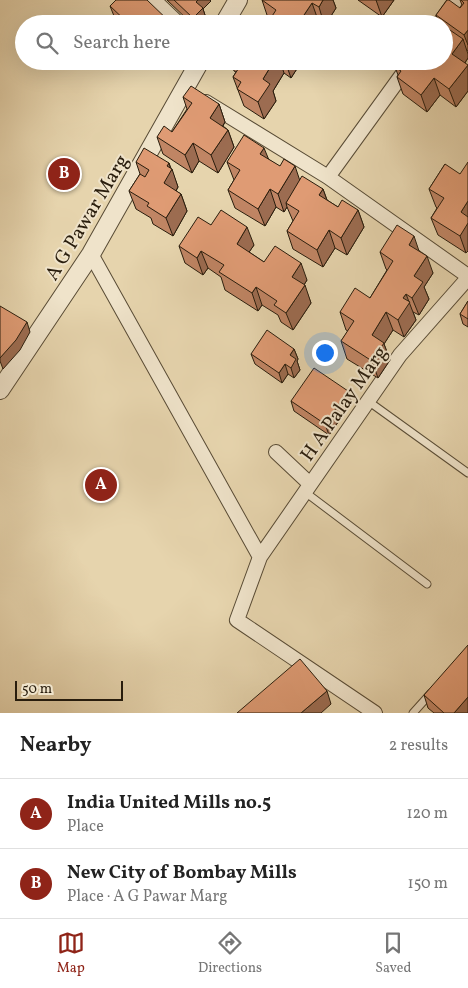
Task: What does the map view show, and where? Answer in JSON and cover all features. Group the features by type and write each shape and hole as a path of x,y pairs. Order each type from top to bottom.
{"street":[{"path":"154,0 170,15"},
{"path":"229,15 238,0"},
{"path":"445,15 456,0"},
{"name":"A G Pawar Marg","path":"0,390 91,254 152,149 195,70"},
{"path":"328,178 406,70"},
{"path":"184,88 328,178 468,277"},
{"path":"91,254 260,557"},
{"name":"H A Palay Marg","path":"375,713 237,620 260,557 400,355 468,277"},
{"path":"276,452 308,488"}],"lane":[{"path":"368,400 468,473"},
{"path":"308,488 427,584"},
{"path":"413,713 437,686"}],"building":[{"path":"116,0 147,0 163,15 120,15 110,6"},
{"path":"174,0 198,0 196,2 203,8 196,15 190,15"},
{"path":"262,0 323,0 319,7 312,3 304,15 273,15 276,10"},
{"path":"447,0 460,8 464,3 461,0 468,0 468,30 464,35 453,27 453,15 436,15"},
{"path":"453,32 463,39 453,53"},
{"path":"453,55 468,65 449,89 434,78 421,95 397,77 401,71 400,70 453,70"},
{"path":"238,70 268,70 263,79 270,84 258,102 237,89 241,82 233,77"},
{"path":"191,86 219,104 210,118 228,130 211,155 193,143 185,155 157,137 164,126 172,132 192,103 183,97"},
{"path":"244,135 264,148 260,154 280,166 284,159 295,166 278,194 270,189 258,209 228,190 240,170 227,162"},
{"path":"144,148 169,163 167,166 172,169 164,183 181,194 166,218 147,206 149,203 129,191 140,174 145,177 149,170 136,162"},
{"path":"468,162 468,201 461,212 468,217 468,223 460,236 431,218 444,198 429,189 445,164 460,174"},
{"path":"302,176 323,189 319,195 338,207 342,200 358,210 341,238 329,230 317,250 287,231 299,211 286,203"},
{"path":"221,210 247,227 237,244 264,262 275,246 301,263 292,277 305,285 286,313 274,305 277,301 256,287 252,293 219,272 224,265 201,251 197,258 179,246 198,217 211,225"},
{"path":"397,225 414,236 409,245 427,256 414,276 423,282 412,298 406,294 403,298 410,302 398,320 386,312 372,335 384,343 372,361 341,341 354,321 340,312 355,288 370,298 393,261 380,252"},
{"path":"468,301 468,319 460,314"},
{"path":"0,306 27,322 16,340 0,358"},
{"path":"267,330 294,349 290,355 296,359 291,368 285,364 279,373 251,354"},
{"path":"314,368 348,391 325,424 291,401"},
{"path":"468,645 468,697 454,713 444,713 424,695"},
{"path":"300,659 327,691 301,713 237,713"}],"place":[{"name":"New City of Bombay Mills","path":"64,174"},
{"name":"India United Mills no.5","path":"101,485"}]}
